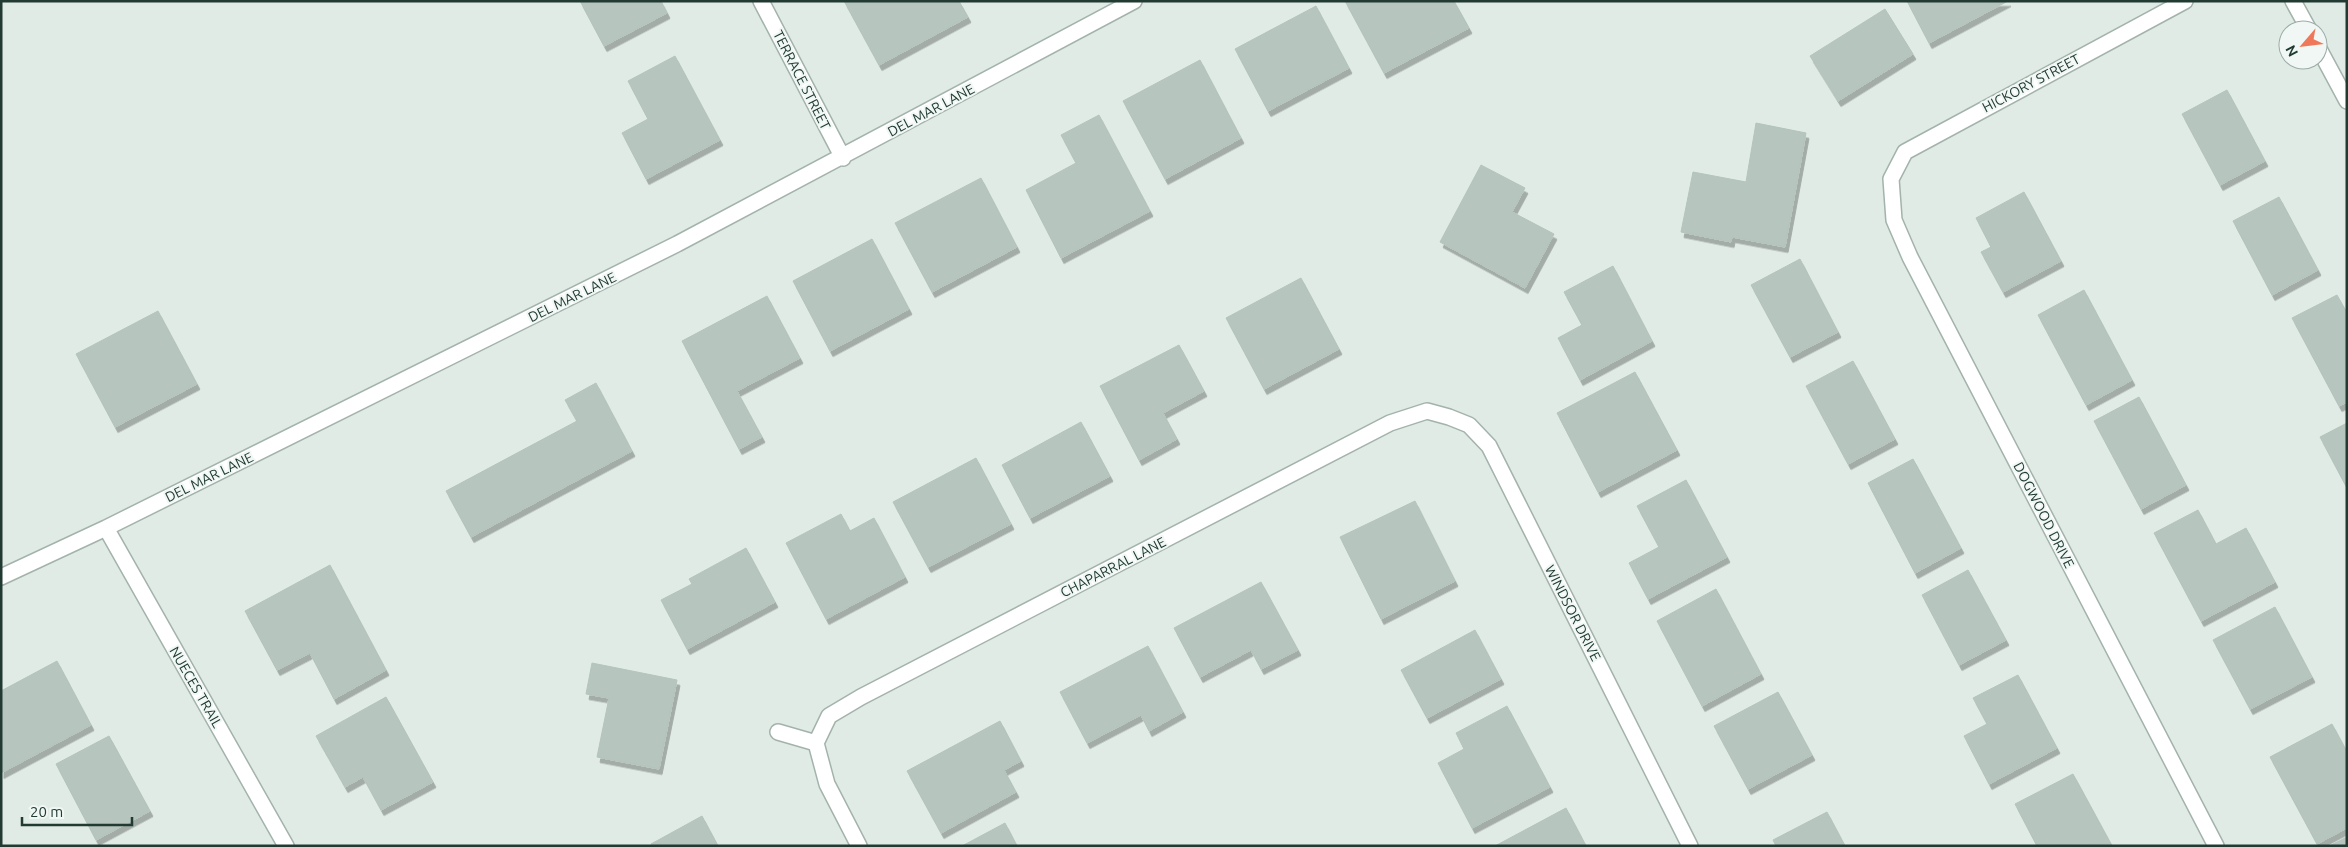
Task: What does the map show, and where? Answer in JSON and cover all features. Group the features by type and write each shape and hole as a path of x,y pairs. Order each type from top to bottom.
{"street":[{"name":"TERRACE STREET","path":"761,1 843,158"},
{"name":"DEL MAR LANE","path":"1,576 106,528 668,249 843,158 1134,1"},
{"name":"HICKORY STREET","path":"1892,179 1905,152 2185,1"},
{"path":"2293,1 2303,20"},
{"path":"2328,66 2347,101"},
{"name":"DOGWOOD DRIVE","path":"1892,179 1894,220 1910,257 2216,846"},
{"name":"CHAPARRAL LANE","path":"816,743 829,716 861,697 1390,422 1426,411"},
{"name":"WINDSOR DRIVE","path":"1426,411 1449,417 1469,426 1488,446 1690,846"},
{"name":"NUECES TRAIL","path":"106,528 286,846"},
{"path":"778,732 816,743 827,784 860,846"}],"building":[{"path":"580,1 661,1 667,13 604,46"},
{"path":"844,1 959,1 968,17 879,65"},
{"path":"1345,1 1454,1 1469,28 1384,73"},
{"path":"1907,1 2008,1 1929,43"},
{"path":"1316,6 1349,68 1268,111 1235,49"},
{"path":"1885,9 1913,54 1838,101 1810,56"},
{"path":"675,56 720,140 646,179 622,133 648,119 628,81"},
{"path":"1200,60 1241,138 1165,179 1123,101"},
{"path":"2227,90 2265,161 2220,185 2182,114"},
{"path":"1099,115 1150,211 1061,258 1026,190 1076,163 1061,135"},
{"path":"1756,123 1806,133 1785,247 1732,237 1731,242 1681,232 1693,172 1746,182"},
{"path":"1481,165 1525,188 1512,212 1554,234 1525,288 1440,242"},
{"path":"981,178 1017,247 932,292 895,223"},
{"path":"2024,192 2061,261 2003,292 1981,252 1991,247 1976,218"},
{"path":"2279,197 2318,270 2272,295 2233,221"},
{"path":"872,239 909,309 830,351 793,281"},
{"path":"1800,259 1838,332 1790,357 1751,285"},
{"path":"1613,266 1652,341 1580,380 1558,338 1582,325 1564,292"},
{"path":"1301,278 1339,349 1264,389 1226,318"},
{"path":"2084,290 2132,380 2086,405 2038,315"},
{"path":"2337,295 2347,313 2347,402 2339,406 2292,318"},
{"path":"767,296 800,358 737,391 762,437 739,449 682,341"},
{"path":"158,311 197,384 115,427 76,354"},
{"path":"1179,345 1204,391 1163,413 1177,439 1139,460 1100,386"},
{"path":"1853,361 1895,439 1848,464 1806,386"},
{"path":"1635,372 1677,450 1598,492 1557,413"},
{"path":"596,383 632,451 471,537 446,491 577,421 565,400"},
{"path":"2139,397 2186,485 2141,509 2094,421"},
{"path":"1081,422 1110,476 1030,518 1002,465"},
{"path":"2347,423 2347,488 2320,437"},
{"path":"976,458 1011,524 928,567 893,502"},
{"path":"1913,459 1961,548 1915,573 1868,483"},
{"path":"1686,480 1727,557 1648,599 1629,563 1659,547 1637,506"},
{"path":"1415,501 1455,581 1381,619 1340,537"},
{"path":"2198,510 2216,544 2246,528 2275,582 2201,621 2154,533"},
{"path":"841,514 850,531 874,518 905,577 826,619 786,543"},
{"path":"746,548 775,602 687,649 661,600 692,584 689,579"},
{"path":"330,565 386,670 334,699 310,653 277,670 245,611"},
{"path":"1968,570 2006,640 1959,665 1922,595"},
{"path":"1261,582 1298,650 1261,669 1251,650 1200,677 1174,628"},
{"path":"1716,589 1761,674 1702,706 1657,621"},
{"path":"2275,607 2312,677 2250,709 2213,640"},
{"path":"1475,630 1501,679 1427,718 1401,670"},
{"path":"1148,646 1183,712 1149,731 1141,715 1087,743 1060,692"},
{"path":"57,661 91,725 1,773 1,691"},
{"path":"592,663 677,680 659,769 597,757 609,698 586,694"},
{"path":"2018,675 2057,748 1989,784 1964,736 1987,724 1973,698"},
{"path":"1778,692 1812,755 1748,789 1714,726"},
{"path":"386,697 433,782 381,810 363,777 345,787 316,736"},
{"path":"1507,706 1550,787 1472,828 1438,763 1464,749 1456,733"},
{"path":"1000,721 1021,761 1004,770 1016,792 941,833 907,771"},
{"path":"2332,724 2347,752 2347,828 2317,844 2270,757"},
{"path":"109,736 150,811 96,840 56,764"},
{"path":"2073,774 2111,844 2037,846 2015,804"},
{"path":"1566,808 1586,846 1495,846"},
{"path":"1827,812 1845,846 1776,846 1773,840"},
{"path":"702,816 718,846 652,846 651,844"},
{"path":"1005,823 1017,846 962,846"},
{"path":"2347,837 2347,846 2329,846"}]}
